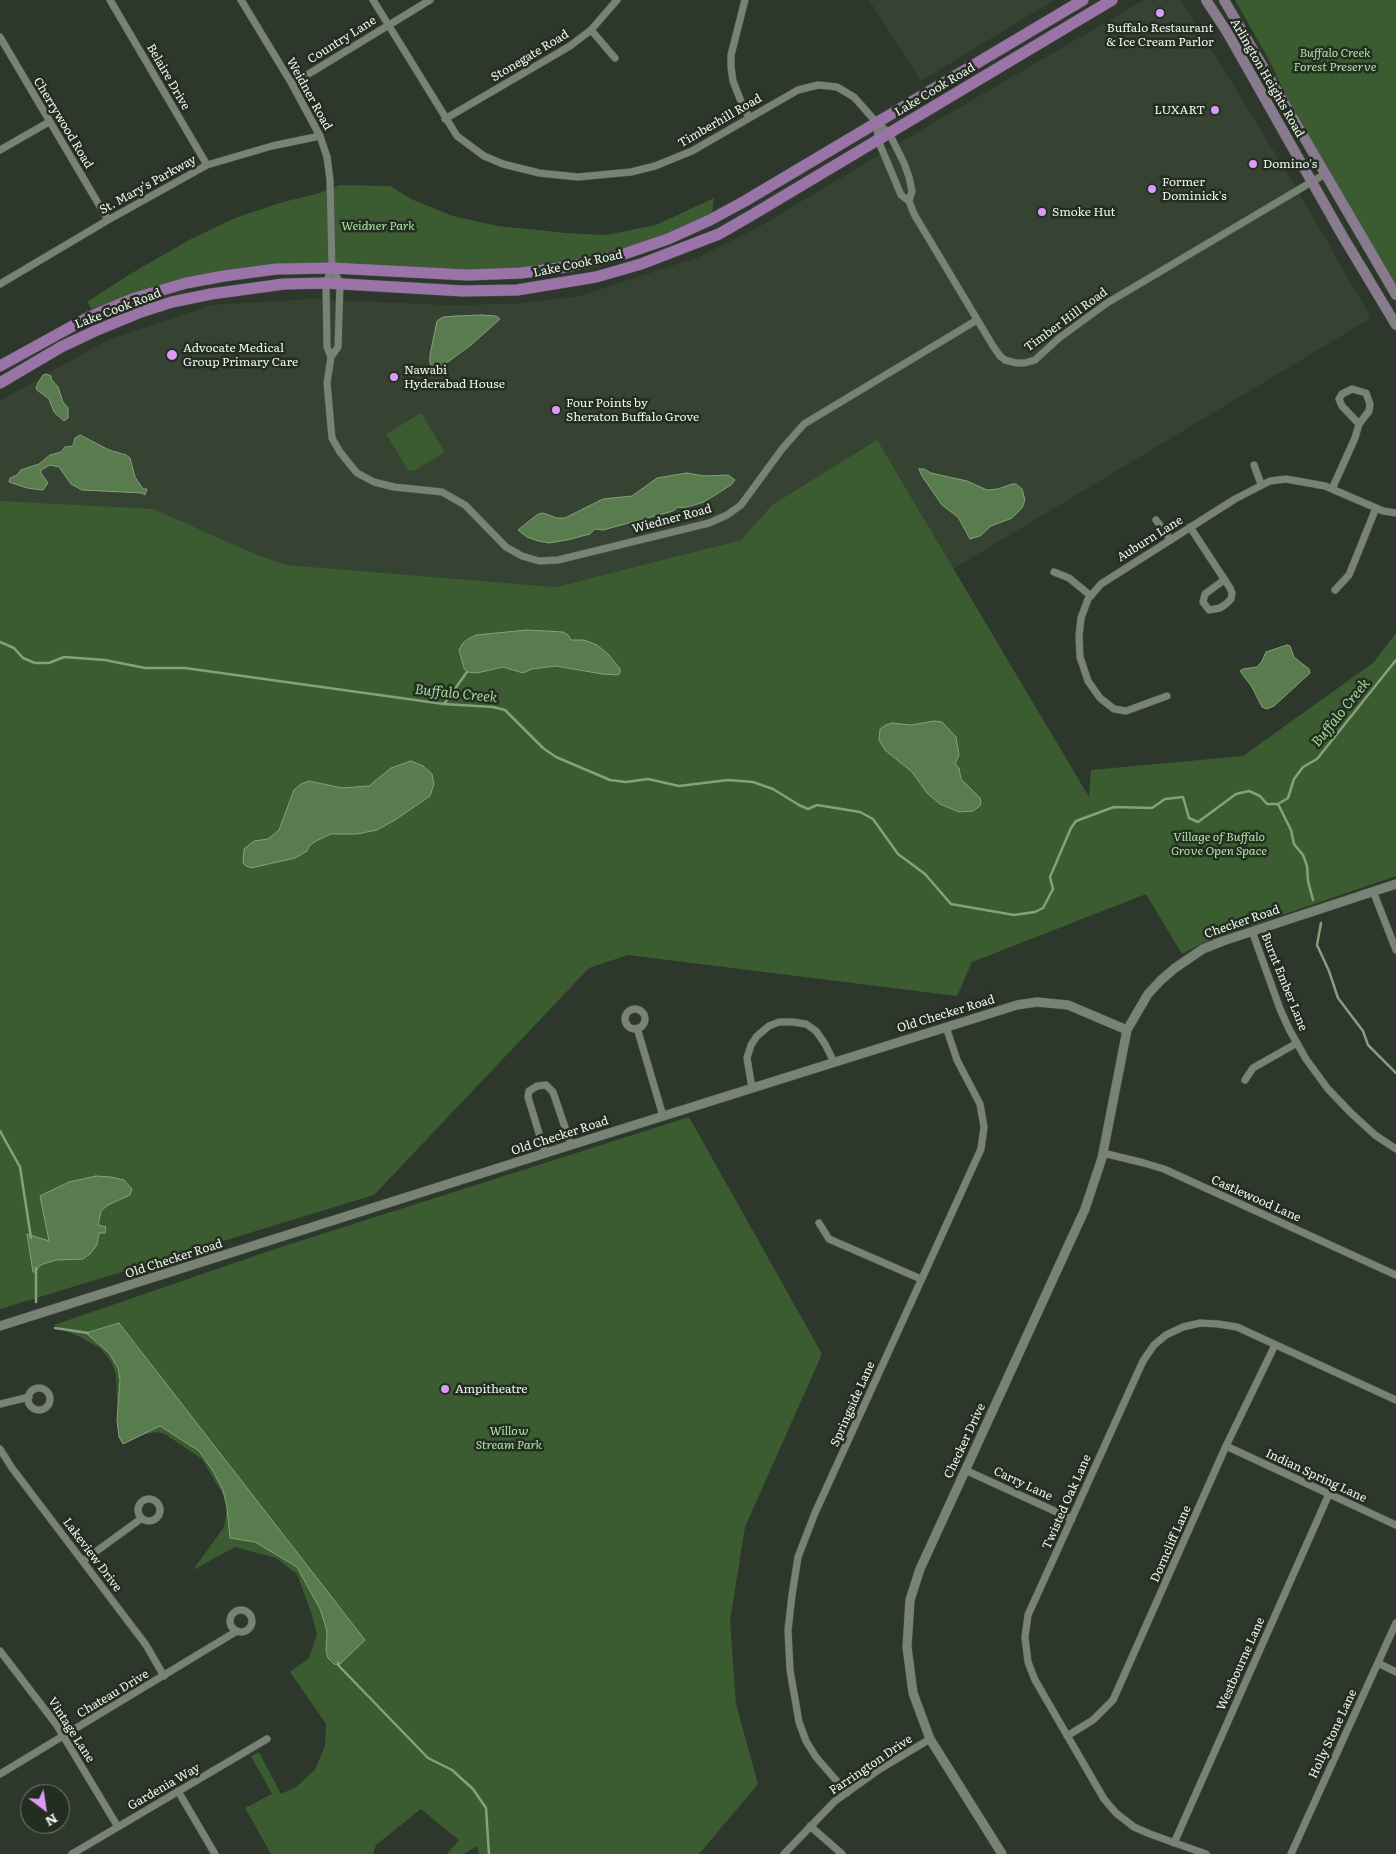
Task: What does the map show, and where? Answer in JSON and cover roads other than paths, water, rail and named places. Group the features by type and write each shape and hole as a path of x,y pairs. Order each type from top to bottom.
{"main road":[{"name":"Lake Cook Road","path":"0,366 89,317 132,299 186,283 255,271 332,268 468,276 521,273 566,267 621,255 668,239 710,220 1084,0"},
{"name":"Lake Cook Road","path":"0,383 61,347 95,330 172,302 237,289 284,284 326,283 463,292 489,291 550,286 609,274 641,264 719,234 1112,0"},
{"name":"Arlington Heights Road","path":"1206,0 1227,32 1396,325"},
{"name":"Arlington Heights Road","path":"1224,0 1396,295"}],"street":[{"name":"Belaire Drive","path":"110,0 207,165"},
{"name":"Weidner Road","path":"241,0 292,84 320,136 327,157 330,180 332,268 326,283 327,347 332,357"},
{"name":"Timberhill Road","path":"373,0 457,136 484,156 503,164 539,172 578,177 631,172 655,166 692,152 798,90 818,85 837,87 854,97 877,123"},
{"name":"Country Lane","path":"292,84 430,0"},
{"name":"Stonegate Road","path":"445,119 570,46 591,30 617,0"},
{"path":"746,0 731,55 731,67 733,81 749,117"},
{"path":"591,30 615,58"},
{"name":"Cherrywood Road","path":"0,37 108,220"},
{"path":"0,150 49,122"},
{"name":"Timber Hill Road","path":"877,123 889,133 904,163 912,191 909,201"},
{"name":"Timber Hill Road","path":"877,123 878,140 901,195 909,201 914,214 977,320 1000,356 1006,360 1025,363 1035,360 1059,338 1107,303 1324,174"},
{"name":"St. Mary's Parkway","path":"0,284 108,220 207,165 264,148 320,136"},
{"name":"Weidner Road","path":"332,268 340,284 338,347 332,357 327,383 332,438 340,452"},
{"name":"Wiedner Road","path":"340,452 357,473 374,482 394,487 442,492 465,504 506,547 522,556 538,561 558,560 708,523 728,515 745,500 782,449 804,424 977,320"},
{"path":"1332,489 1355,438 1359,424 1369,411 1370,404 1366,394 1352,389 1342,394 1339,399 1342,406 1359,424"},
{"path":"1254,465 1261,484"},
{"name":"Auburn Lane","path":"1168,696 1126,711 1114,709 1100,698 1088,681 1080,658 1079,636 1081,618 1091,596 1101,584 1261,484 1286,479 1300,480 1332,489 1376,508 1396,513"},
{"path":"1335,590 1349,575 1376,508"},
{"path":"1156,520 1171,540"},
{"path":"1190,527 1224,580 1232,593 1231,599 1220,608 1209,610 1203,602 1205,594 1224,580"},
{"path":"1054,572 1069,578 1091,596"},
{"name":"Checker Road","path":"1127,1030 1148,994 1174,968 1203,949 1396,884"},
{"path":"1373,891 1396,950"},
{"name":"Burnt Ember Lane","path":"1252,931 1280,1009 1297,1043 1328,1089 1375,1135 1396,1149"},
{"name":"Old Checker Road","path":"0,1326 1018,1005 1037,1002 1068,1005 1127,1030"},
{"path":"752,1088 746,1058 751,1045 757,1036 769,1026 779,1022 806,1024 816,1031 834,1062"},
{"name":"Springside Lane","path":"847,1793 816,1757 806,1742 799,1722 790,1670 788,1630 792,1595 798,1558 815,1513 981,1149 984,1127 980,1104 957,1060 946,1027"},
{"path":"637,1028 663,1116"},
{"name":"Checker Drive","path":"1002,1854 930,1739 912,1693 907,1647 910,1600 920,1569 1085,1209 1103,1154 1127,1030"},
{"path":"1245,1080 1253,1068 1297,1043"},
{"path":"545,1153 528,1097 529,1091 537,1086 546,1085 553,1092 571,1145"},
{"name":"Castlewood Lane","path":"1103,1154 1164,1169 1396,1275"},
{"path":"819,1223 829,1238 921,1279"},
{"name":"Twisted Oak Lane","path":"1206,1854 1134,1827 1116,1813 1104,1799 1035,1680 1028,1662 1025,1637 1028,1615 1143,1361 1154,1346 1166,1335 1183,1327 1200,1324 1237,1327 1396,1400"},
{"name":"Dorncliff Lane","path":"1067,1736 1093,1720 1113,1700 1226,1446 1276,1345"},
{"path":"0,1404 29,1397"},
{"name":"Indian Spring Lane","path":"1226,1446 1396,1525"},
{"name":"Lakeview Drive","path":"0,1449 12,1468 146,1645 164,1676"},
{"name":"Carry Lane","path":"965,1470 1072,1519"},
{"name":"Westbourne Lane","path":"1174,1843 1330,1494"},
{"path":"83,1561 142,1518"},
{"name":"Holly Stone Lane","path":"1291,1854 1396,1623"},
{"name":"Chateau Drive","path":"0,1774 237,1631"},
{"name":"Vintage Lane","path":"0,1650 56,1724 118,1827"},
{"path":"1378,1663 1396,1672"},
{"name":"Gardenia Way","path":"72,1854 267,1738"},
{"name":"Farrington Drive","path":"784,1854 836,1801 880,1769 930,1739"},
{"path":"178,1791 215,1854"},
{"path":"810,1826 842,1854"}],"waterway":[{"name":"Buffalo Creek","path":"0,642 14,648 23,658 35,663 49,663 64,657 105,660 145,668 185,668 444,704 493,707 505,710 543,748 556,757 610,780 626,782 648,779 679,786 728,780 753,782 773,789 808,809 817,805 860,812 873,819 898,854 925,874 951,904 1014,915 1035,912 1043,908 1053,889 1050,877 1071,828 1076,821 1114,807 1152,808 1165,799 1183,797 1189,818 1198,822 1236,794 1249,791 1260,796 1267,804 1278,804 1288,798 1294,779 1303,767 1317,759 1396,660"},
{"path":"444,704 467,672"},
{"path":"1278,804 1291,830 1294,844 1303,855 1307,866 1308,881 1313,900"},
{"path":"1321,923 1317,945 1329,971 1338,998 1363,1031 1368,1045 1396,1073"},
{"path":"0,1131 20,1167 31,1238"},
{"path":"36,1268 36,1302"},
{"path":"55,1328 88,1333"},
{"path":"338,1663 428,1758 452,1770 473,1789 486,1808 489,1854"}],"place":[{"name":"Buffalo Restaurant & Ice Cream Parlor","path":"1160,13"},
{"name":"LUXART","path":"1215,110"},
{"name":"Domino's","path":"1253,164"},
{"name":"Former Dominick's","path":"1152,189"},
{"name":"Smoke Hut","path":"1042,212"},
{"name":"Advocate Medical Group Primary Care","path":"172,355"},
{"name":"Nawabi Hyderabad House","path":"394,377"},
{"name":"Four Points by Sheraton Buffalo Grove","path":"556,410"},
{"name":"Ampitheatre","path":"445,1389"}],"park label":[{"name":"Buffalo Creek Forest Preserve","path":"1335,60"},
{"name":"Weidner Park","path":"378,226"},
{"name":"Village of Buffalo Grove Open Space","path":"1219,844"},
{"name":"Willow Stream Park","path":"509,1438"}]}
